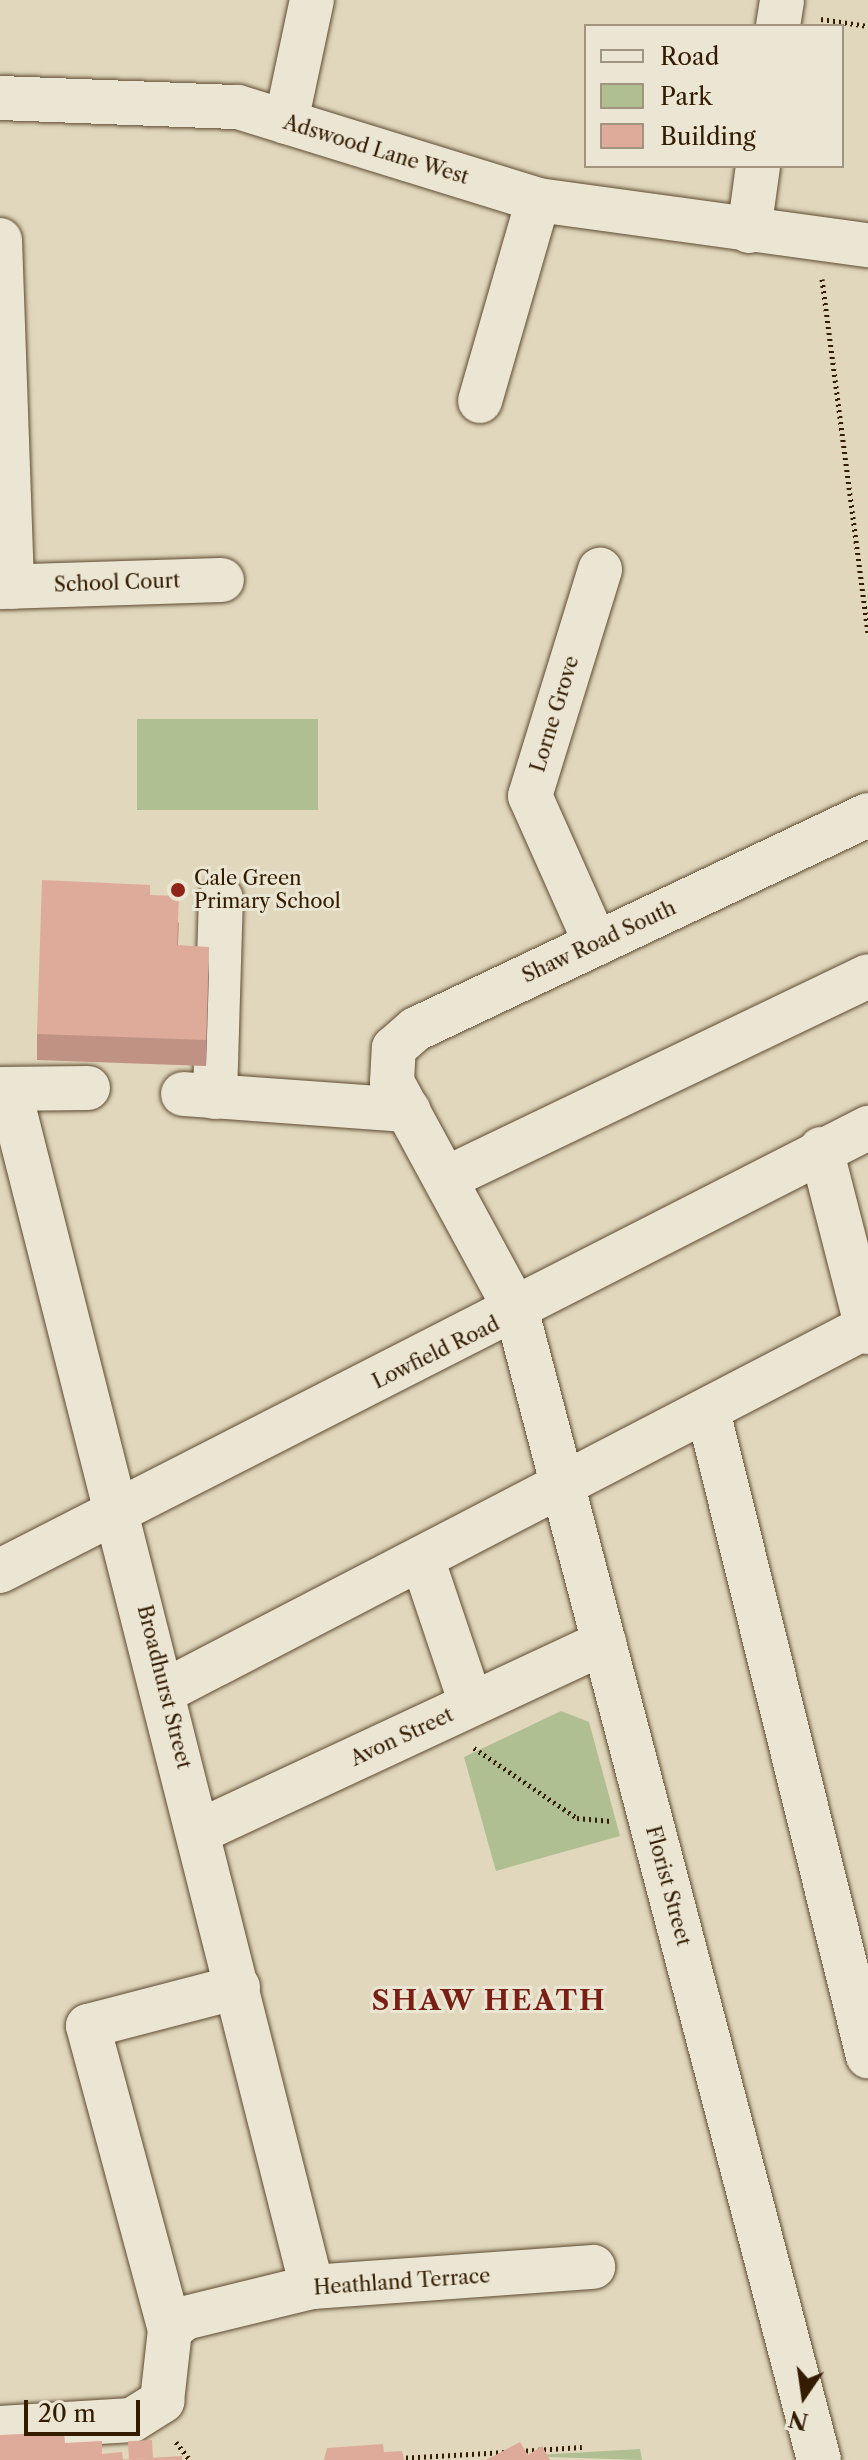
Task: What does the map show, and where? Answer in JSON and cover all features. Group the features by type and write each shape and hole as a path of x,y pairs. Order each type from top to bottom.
{"street":[{"path":"286,122 312,0"},
{"path":"778,24 782,0"},
{"name":"Adswood Lane West","path":"0,98 238,107 538,200 868,245"},
{"path":"749,231 758,168"},
{"path":"480,401 538,200"},
{"path":"0,240 6,587"},
{"name":"Lorne Grove","path":"596,944 530,796 600,570"},
{"name":"School Court","path":"6,587 222,580"},
{"name":"Shaw Road South","path":"517,1312 447,1178 392,1082 394,1048 416,1029 868,815"},
{"path":"221,898 199,1096 408,1110"},
{"path":"447,1178 868,976"},
{"path":"5,1089 88,1088"},
{"name":"Broadhurst Street","path":"5,1089 121,1509 312,2287"},
{"name":"Lowfield Road","path":"0,1571 517,1312 821,1149 868,1128"},
{"path":"165,1691 868,1328 821,1149"},
{"name":"Florist Street","path":"517,1312 819,2460"},
{"path":"708,1411 868,2056"},
{"path":"422,1558 465,1707"},
{"name":"Avon Street","path":"200,1831 604,1643"},
{"path":"0,2428 132,2420 162,2401 170,2330 88,2026 238,1987"},
{"name":"Heathland Terrace","path":"170,2330 185,2318 312,2287 593,2267"}],"path":[{"path":"817,239 868,635"},
{"path":"465,1707 476,1752 511,1768 577,1818 594,1824 648,1812"},
{"path":"382,2459 582,2447"}],"green space":[{"path":"137,719 318,719 318,810 137,810"},
{"path":"561,1711 589,1722 620,1836 496,1871 464,1757"},
{"path":"640,2449 642,2460 519,2456"}],"building":[{"path":"42,880 150,885 150,895 179,896 177,945 209,947 206,1040 37,1034"},
{"path":"64,2432 65,2443 102,2441 102,2454 122,2452 123,2460 0,2460 0,2435"},
{"path":"152,2440 153,2458 129,2459 128,2441"},
{"path":"520,2442 528,2455 542,2446 550,2460 486,2460"},
{"path":"383,2444 384,2452 402,2451 404,2460 324,2460 327,2448"},
{"path":"182,2456 182,2460 116,2460"}],"place":[{"name":"Cale Green Primary School","path":"178,890"}],"district":[{"name":"SHAW HEATH","path":"489,2000"}]}
